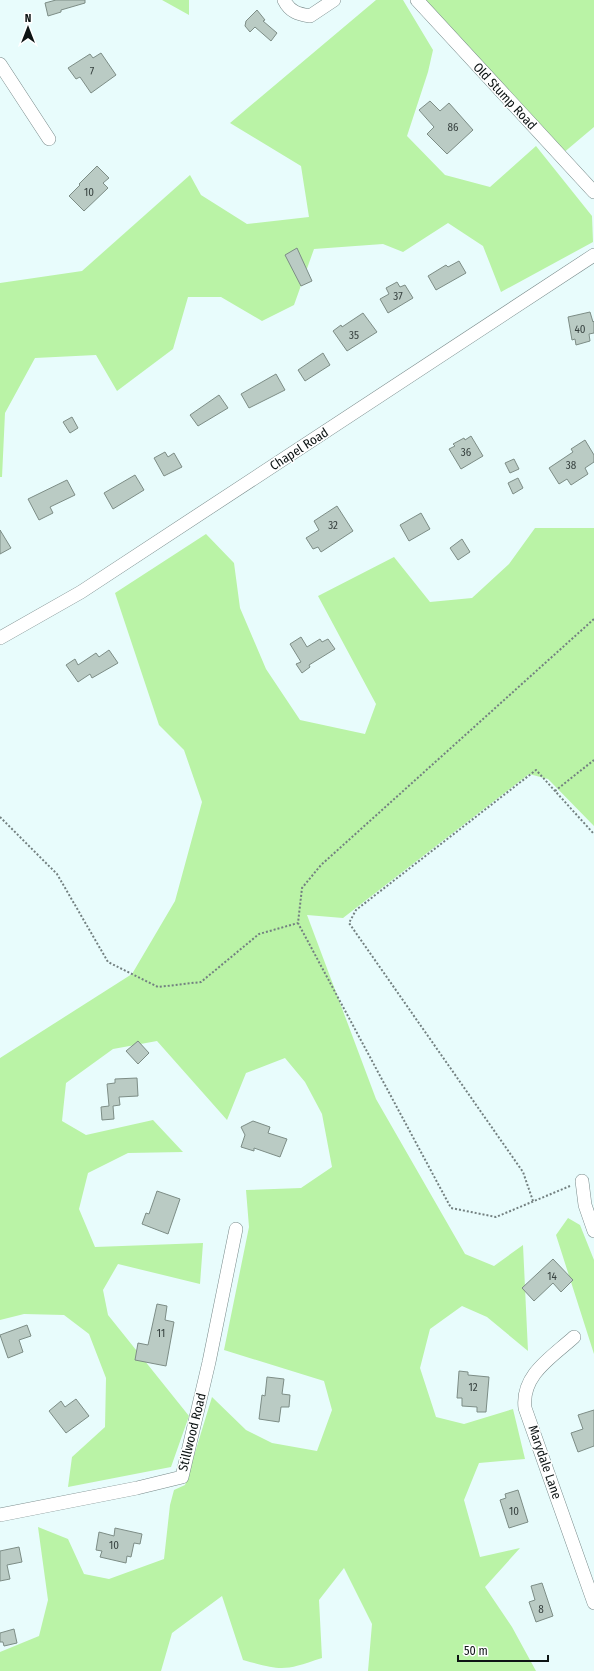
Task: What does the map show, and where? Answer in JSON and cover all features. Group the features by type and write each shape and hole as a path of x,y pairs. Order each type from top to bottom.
{"street":[{"path":"284,0 290,10 297,14 310,16 334,0"},
{"name":"Old Stump Road","path":"417,0 594,192"},
{"path":"0,64 49,139"},
{"name":"Chapel Road","path":"0,638 81,592 594,255"},
{"path":"582,1181 585,1205 594,1231"},
{"name":"Stillwood Road","path":"0,1515 137,1488 182,1477 209,1362 236,1229"},
{"name":"Marydale Lane","path":"574,1337 534,1373 526,1385 524,1398 525,1408 594,1603"}],"path":[{"path":"582,1181 496,1217 451,1208 298,923 302,888 321,865 594,619"},
{"path":"555,791 594,760"},
{"path":"533,1201 523,1172 349,924 356,910 536,770 594,834"},
{"path":"0,817 57,874 108,962 158,987 201,982 259,934 298,923"}],"green space":[{"path":"162,0 189,0 189,15"},
{"path":"376,0 403,0 433,50 428,72 407,136 445,175 490,187 536,146 592,216 593,242 501,292 483,246 448,223 403,252 383,244 314,249 294,305 262,321 221,297 188,297 173,349 117,391 96,355 35,358 5,413 2,477 0,477 0,283 82,271 190,175 201,195 247,224 309,217 301,166 230,123"},
{"path":"420,0 594,0 594,127 562,154"},
{"path":"535,528 594,528 594,826 548,779 529,774 343,918 307,915 376,1099 465,1254 494,1266 523,1245 528,1351 487,1317 462,1306 430,1329 420,1368 436,1417 464,1424 513,1409 525,1459 479,1463 464,1500 480,1557 520,1548 485,1587 512,1627 536,1671 368,1671 372,1624 344,1568 319,1600 322,1658 299,1665 275,1668 243,1660 222,1596 172,1633 161,1671 0,1671 0,1652 39,1636 48,1600 38,1527 68,1539 84,1574 109,1579 164,1559 170,1505 174,1490 185,1485 212,1397 246,1430 272,1443 317,1451 332,1410 324,1381 224,1350 249,1227 246,1190 301,1188 332,1167 322,1114 305,1082 285,1058 246,1073 227,1120 157,1041 113,1049 66,1083 62,1121 86,1135 153,1120 183,1152 128,1153 88,1173 79,1209 95,1247 203,1243 200,1284 118,1264 103,1290 108,1315 189,1416 171,1467 68,1487 72,1457 105,1427 106,1378 89,1334 64,1315 24,1314 0,1320 0,1058 132,974 175,901 202,802 184,750 159,725 115,593 206,534 234,563 240,608 266,669 300,720 365,734 376,704 318,596 394,557 430,602 472,598 509,564"},
{"path":"568,1218 580,1225 594,1260 594,1354 556,1235"}],"building":[{"path":"56,0 85,0 85,3 61,10 61,12 48,16 45,3"},
{"path":"257,10 265,20 263,21 277,33 271,41 255,27 250,32 245,26 246,21"},
{"path":"101,53 116,75 91,93 80,77 76,79 68,68 90,54 93,58"},
{"path":"430,101 440,111 449,103 473,130 447,154 427,134 434,127 419,110"},
{"path":"97,166 109,178 103,183 108,188 84,211 69,196"},
{"path":"297,248 312,281 301,286 285,255"},
{"path":"459,261 466,273 436,290 428,276 446,265 448,267"},
{"path":"397,282 400,287 405,285 413,298 388,313 380,299 389,294 386,288"},
{"path":"590,312 593,322 594,321 594,333 589,334 590,341 576,345 575,339 572,340 568,317"},
{"path":"363,313 377,332 347,351 333,331 341,325 342,327"},
{"path":"323,353 330,365 305,381 298,370"},
{"path":"276,374 285,390 249,408 241,394"},
{"path":"219,395 228,408 198,426 190,415"},
{"path":"72,417 78,428 70,433 63,422"},
{"path":"471,436 483,456 461,469 449,449 455,446 453,444 464,438 465,440"},
{"path":"585,440 594,455 594,462 585,468 588,474 571,485 567,479 559,484 549,468 573,452 571,449"},
{"path":"165,452 168,457 174,453 182,467 164,476 154,458"},
{"path":"514,459 519,469 510,473 505,463"},
{"path":"135,475 144,490 113,509 104,493"},
{"path":"518,478 523,488 513,494 508,483"},
{"path":"67,480 75,495 50,507 53,513 39,520 28,499"},
{"path":"337,506 353,531 321,552 318,547 313,549 306,538 319,530 314,521"},
{"path":"421,513 430,529 409,541 400,525"},
{"path":"0,530 11,548 0,554"},
{"path":"462,539 470,552 458,560 450,548"},
{"path":"301,637 307,647 320,639 322,642 328,639 335,649 309,665 310,667 302,673 296,664 301,662 290,644"},
{"path":"109,650 118,663 92,678 90,674 78,682 66,665 75,659 78,665 96,653 99,657"},
{"path":"138,1041 149,1053 138,1064 126,1051"},
{"path":"137,1078 138,1096 119,1097 120,1105 113,1106 114,1119 102,1120 101,1107 109,1106 107,1084 115,1083 115,1079"},
{"path":"253,1121 270,1127 268,1133 287,1139 280,1157 254,1148 254,1151 241,1147 245,1135 241,1127"},
{"path":"157,1191 180,1199 168,1234 142,1224 146,1213 149,1214"},
{"path":"553,1259 573,1280 561,1292 553,1283 534,1301 522,1288"},
{"path":"157,1304 167,1306 165,1320 174,1322 166,1366 135,1360 138,1343 148,1345"},
{"path":"27,1325 31,1336 19,1340 23,1352 8,1358 0,1335"},
{"path":"459,1371 468,1372 468,1375 489,1377 486,1412 477,1412 477,1407 462,1406 462,1398 457,1398"},
{"path":"267,1377 284,1379 282,1394 290,1395 289,1407 281,1407 279,1422 259,1419 262,1395 265,1396"},
{"path":"76,1399 89,1416 66,1433 49,1411 61,1401 65,1407"},
{"path":"594,1410 594,1446 578,1452 571,1433 583,1429 578,1415"},
{"path":"518,1490 528,1522 509,1528 500,1500 506,1498 505,1494"},
{"path":"115,1528 142,1534 140,1544 134,1543 131,1557 127,1556 126,1563 100,1557 102,1551 96,1550 99,1532 114,1536"},
{"path":"19,1547 22,1562 7,1565 10,1579 0,1581 0,1551"},
{"path":"542,1583 553,1616 536,1622 529,1602 535,1600 531,1586"},
{"path":"14,1629 17,1643 4,1646 3,1642 0,1642 0,1633"}]}
